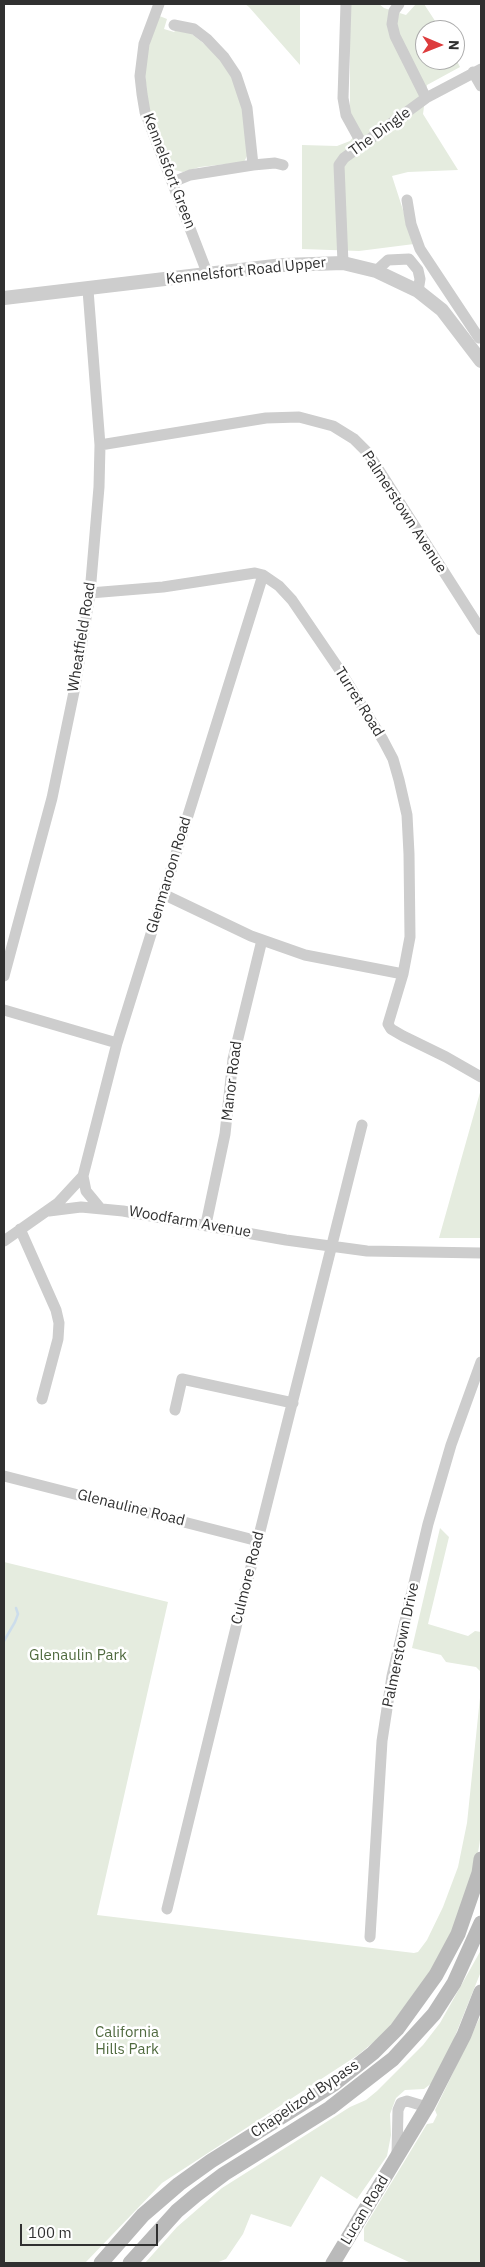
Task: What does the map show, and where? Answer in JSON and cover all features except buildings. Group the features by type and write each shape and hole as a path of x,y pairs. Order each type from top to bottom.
{"main road":[{"name":"Chapelizod Bypass","path":"101,2263 143,2215 179,2184 211,2161 334,2084 373,2053 397,2029 436,1975 458,1934 480,1866"},
{"name":"Chapelizod Bypass","path":"130,2263 177,2211 196,2195 224,2174 330,2108 393,2059 434,2014 454,1984 481,1923"},
{"path":"427,2107 464,2035 481,1992"},
{"name":"Lucan Road","path":"333,2263 427,2107"}],"street":[{"path":"346,4 344,98 346,115 362,144"},
{"path":"399,4 394,11 392,24 395,36 426,98"},
{"name":"Kennelsfort Green","path":"156,5 142,60 142,94 145,112 208,275"},
{"path":"174,25 194,29 207,39 224,56 236,75 247,108 253,165"},
{"path":"477,70 481,86"},
{"name":"The Dingle","path":"343,263 339,165 344,158 362,144 426,98 477,70"},
{"path":"172,182 190,175 253,165 275,163 284,165"},
{"path":"407,200 411,224 420,249 479,338"},
{"path":"376,270 388,260 409,259 420,249"},
{"path":"409,259 418,270 420,279 418,291"},
{"name":"Kennelsfort Road Upper","path":"4,298 88,290 313,262 343,263 376,270 418,291 442,310 481,361"},
{"name":"Wheatfield Road","path":"4,976 54,790 75,687 90,594 99,487 100,445 88,290"},
{"name":"Palmerstown Avenue","path":"100,445 284,416 320,421 339,429 354,439 368,453 481,630"},
{"path":"90,594 236,575 263,575"},
{"name":"Glenmaroon Road","path":"4,1241 49,1211 76,1185 82,1176 117,1043 263,575"},
{"name":"Turret Road","path":"263,575 279,586 292,600 339,669 393,758 406,815 409,854 410,937 388,1024 391,1029 403,1036 446,1056 481,1077"},
{"path":"163,894 262,940 312,956 402,974"},
{"name":"Manor Road","path":"206,1224 225,1134 232,1059 262,940"},
{"path":"4,1010 117,1043"},
{"name":"Culmore Road","path":"167,1910 362,1126"},
{"path":"82,1176 86,1191 100,1208"},
{"name":"Woodfarm Avenue","path":"49,1211 81,1207 100,1208 206,1224 331,1247 367,1251 481,1253"},
{"path":"20,1229 56,1310 59,1323 58,1339 42,1399"},
{"name":"Palmerstown Drive","path":"370,1938 382,1742 392,1676 428,1524 451,1445 481,1362"},
{"path":"175,1410 182,1379 293,1403"},
{"name":"Glenauline Road","path":"4,1476 258,1541"},
{"name":"Lucan Road","path":"397,2156 398,2110 401,2103 407,2101 427,2107"}],"green space":[{"path":"245,4 300,4 300,65 249,7"},
{"path":"350,4 379,4 384,8 406,15 416,4 424,4 434,20 415,20 415,70 454,70 427,85 423,114 458,170 408,172 392,176 414,244 359,251 302,249 302,145 337,146 350,141 359,130 350,113"},
{"path":"157,15 167,19 164,29 174,32 178,28 188,31 207,46 222,61 231,76 243,109 247,156 244,162 200,167 183,172 170,169 149,111 144,65"},
{"path":"481,1089 481,1238 439,1238"},
{"path":"440,1528 449,1537 428,1624 468,1636 475,1631 481,1632 481,1672 476,1667 446,1662 441,1655 412,1648"},
{"path":"4,1562 168,1602 97,1915 418,1952 427,1940 443,1907 458,1867 467,1823 481,1688 481,1833 475,1873 446,1949 386,2032 358,2055 162,2183 85,2263 4,2263"},
{"path":"481,1950 480,1974 455,2036 452,2050 432,2083 424,2089 405,2090 396,2098 390,2114 391,2135 387,2156 357,2199 321,2176 291,2227 251,2214 243,2234 226,2259 216,2263 145,2263 177,2227 222,2188 350,2107 366,2100 377,2091 423,2045 440,2023"},
{"path":"481,2015 481,2263 411,2263 364,2241 364,2228 427,2124 433,2123 437,2115 435,2110"}],"waterway":[{"path":"4,1641 18,1614 16,1608"}],"park label":[{"name":"Glenaulin Park","path":"78,1656"},
{"name":"California Hills Park","path":"127,2042"}]}
